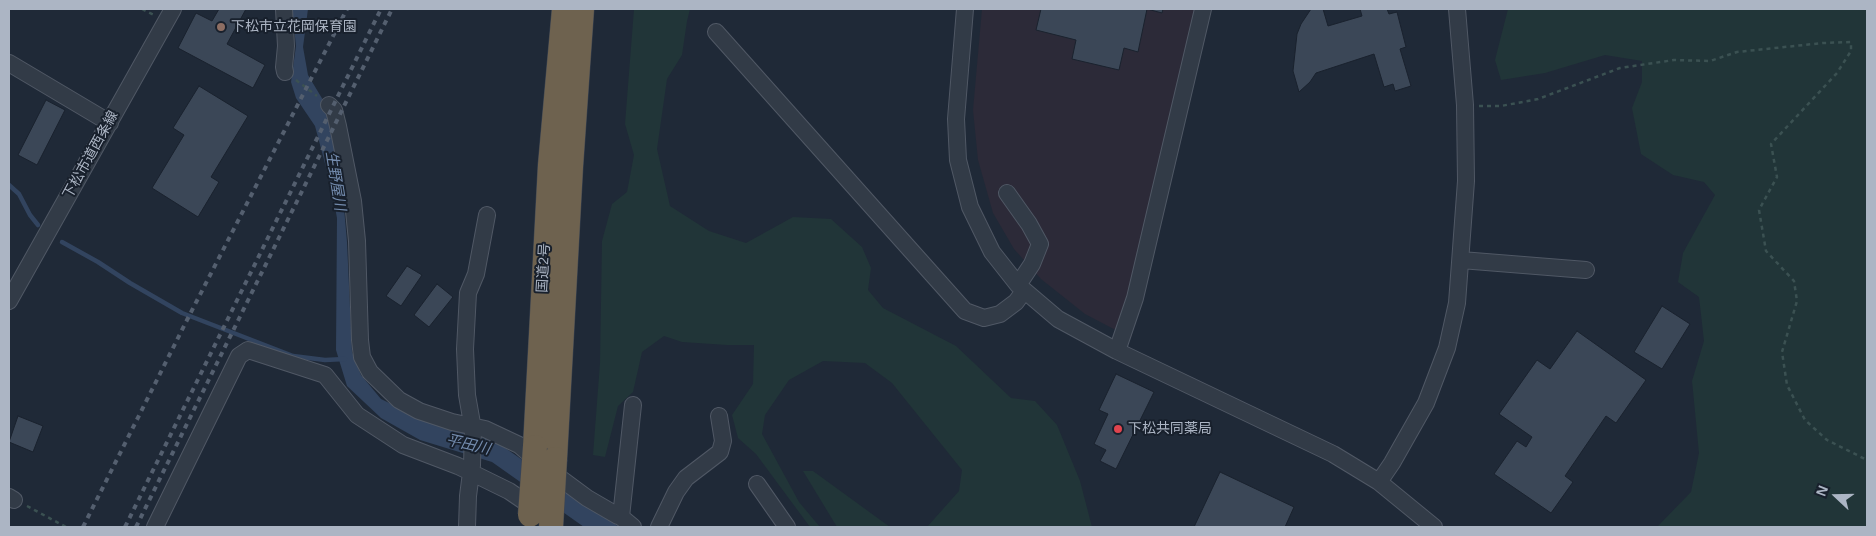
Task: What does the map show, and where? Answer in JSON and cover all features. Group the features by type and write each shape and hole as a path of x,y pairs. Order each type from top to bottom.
{"highway":[{"name":"国道2号","path":"530,521 550,165 564,9"},
{"name":"国道2号","path":"551,527 571,167 582,9"}],"street":[{"name":"下松市道西条線","path":"9,301 173,9"},
{"path":"284,9 286,46 284,67 286,72"},
{"path":"965,9 956,119 958,160 970,207 992,252 1021,288 1058,319 1117,351 1333,454 1379,482 1434,527"},
{"path":"1117,351 1135,298 1203,9"},
{"path":"1379,482 1426,403 1447,348 1456,303 1466,181 1465,105 1457,9"},
{"path":"716,32 965,310 984,318 1000,314 1016,302 1040,244 1029,224 1007,193"},
{"path":"9,64 110,123"},
{"path":"329,105 334,110 353,200 357,241 362,357 370,372 399,400 419,411 473,427 519,444 541,464 587,498 627,522"},
{"path":"467,527 468,496 472,469 473,427 467,395 468,293 476,274 487,215"},
{"path":"1461,260 1586,270"},
{"path":"155,527 239,356 248,350 325,375 357,415 402,446 458,466 472,469 509,491 561,527"},
{"path":"627,522 634,406"},
{"path":"659,527 676,492 686,478 720,452 724,441 719,416"},
{"path":"757,484 787,527"}],"path":[{"path":"1465,105 1501,106 1538,99 1620,68 1674,60 1710,61 1737,52 1851,42 1851,51 1837,73 1770,144 1777,177 1759,210 1766,250 1794,281 1797,301 1782,352 1787,385 1805,420 1827,440 1867,460"},
{"path":"286,72 329,105"},
{"path":"12,498 66,527"}],"shaded area":[{"path":"982,9 1211,9 1131,338 1085,314 1041,279 1014,249 993,213 978,160 973,110"}],"green space":[{"path":"634,9 690,9 682,55 667,79 657,149 670,206 709,231 746,243 793,217 831,219 862,247 871,268 868,290 883,308 956,346 1011,398 1035,401 1057,425 1080,481 1092,527 927,527 959,491 962,470 892,383 865,363 823,361 789,380 765,415 762,434 799,502 820,527 810,527 756,454 738,438 732,415 753,384 754,345 682,342 664,336 642,352 633,392 618,406 605,457 593,455 600,363 602,241 612,204 627,192 634,155 625,124"},
{"path":"1508,9 1867,9 1867,527 1657,527 1691,492 1699,453 1692,381 1704,341 1699,297 1678,282 1683,253 1715,195 1704,182 1673,175 1641,154 1632,108 1642,82 1642,61 1605,55 1545,73 1501,80 1495,60"},
{"path":"803,471 813,471 890,527 837,527"}],"water":[{"path":"292,9 308,9 303,47 308,75 323,100 332,123 341,174 347,242 352,352 361,375 381,399 420,418 498,443 619,527 584,527 492,462 420,440 381,418 347,386 336,350 337,218 331,186 315,126 296,98 291,82 296,46"}],"building":[{"path":"219,9 246,9 227,44 265,65 253,88 178,48 196,13 212,21"},
{"path":"1041,9 1147,9 1138,52 1124,48 1119,70 1072,59 1076,40 1036,30"},
{"path":"1147,9 1163,9 1162,13"},
{"path":"1311,9 1323,9 1328,26 1362,16 1360,9 1387,9 1389,14 1397,12 1406,47 1400,49 1411,86 1395,91 1393,84 1384,87 1374,54 1316,73 1310,82 1299,92 1293,71 1297,34"},
{"path":"199,86 248,116 211,177 219,182 198,217 152,188 184,135 173,128"},
{"path":"46,100 65,110 37,165 18,155"},
{"path":"407,266 422,275 401,306 386,296"},
{"path":"437,284 453,297 429,327 414,315"},
{"path":"1662,306 1690,324 1662,369 1634,352"},
{"path":"1577,331 1646,380 1616,423 1606,416 1565,476 1573,482 1551,513 1494,474 1517,441 1526,447 1532,437 1499,414 1537,360 1550,369"},
{"name":"下松共同薬局","path":"1116,374 1154,392 1116,469 1100,461 1106,450 1094,444 1108,414 1099,410"},
{"path":"18,416 43,426 33,452 9,442"},
{"path":"1220,472 1294,507 1285,527 1194,527"}],"waterway":[{"path":"9,185 19,194 30,215 38,225"},
{"path":"62,242 182,313 293,356 325,360 345,359"}],"railway":[{"path":"83,527 347,9"},
{"path":"125,527 381,9"},
{"path":"136,527 392,9"}],"place":[{"name":"下松市立花岡保育園","path":"221,27"},
{"name":"下松共同薬局","path":"1118,429"}],"water label":[{"name":"生野屋川","path":"335,181"},
{"name":"平田川","path":"468,445"}]}
